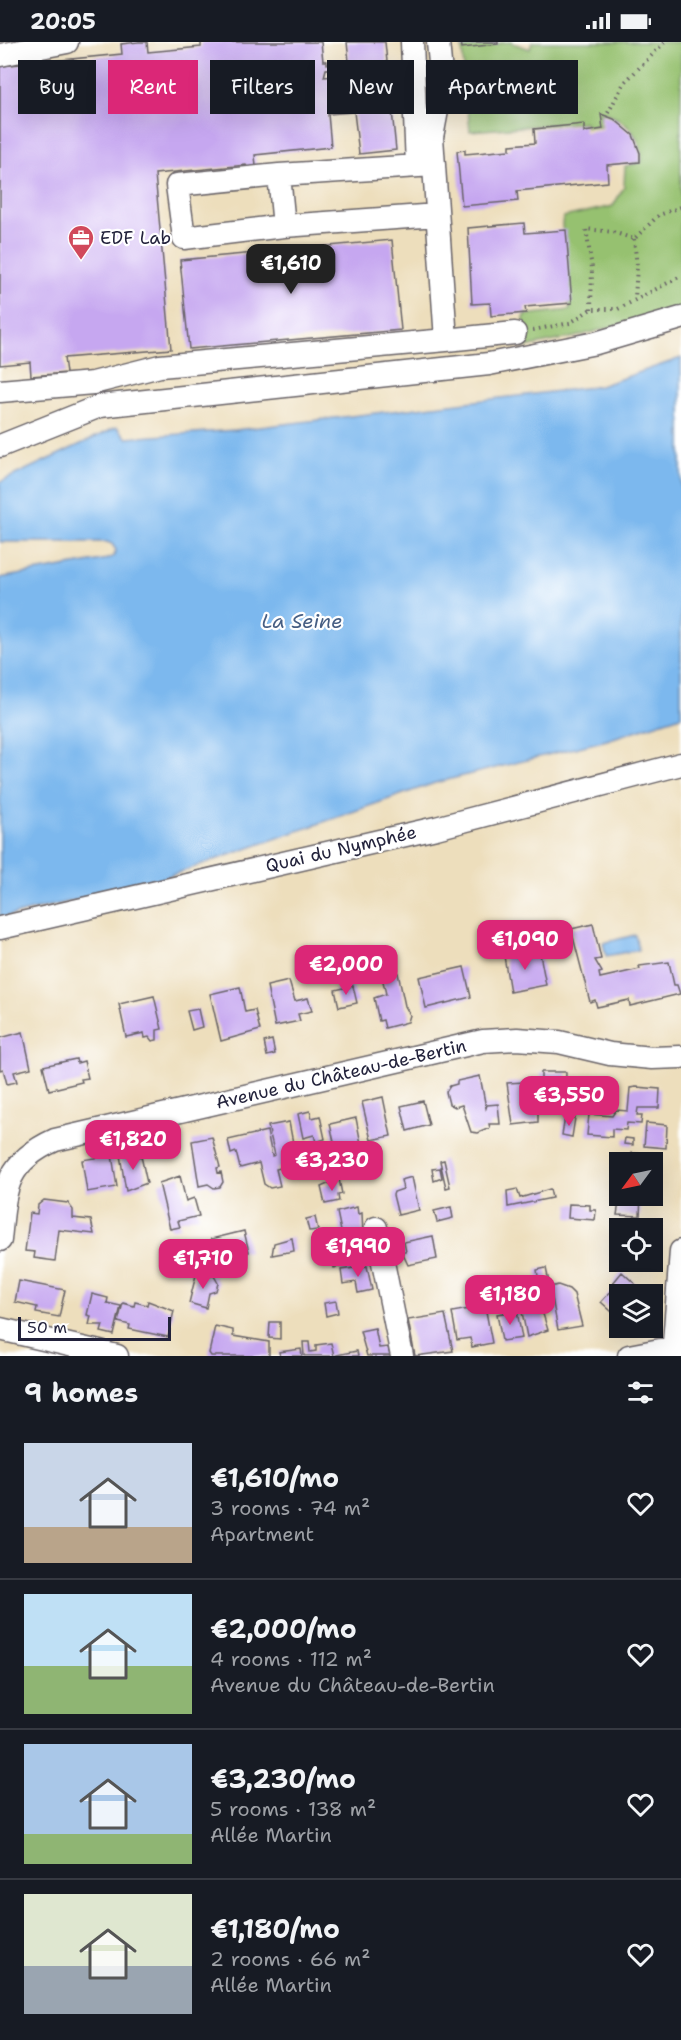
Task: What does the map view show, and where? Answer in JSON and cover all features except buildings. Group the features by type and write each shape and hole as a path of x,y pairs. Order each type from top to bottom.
{"street":[{"path":"0,55 67,42"},
{"path":"412,42 426,166 437,215 446,340"},
{"path":"426,166 442,84 438,42"},
{"path":"426,166 177,184 184,238 284,226 437,215"},
{"path":"279,176 284,226"},
{"path":"0,446 100,406 489,364 596,343 681,318"},
{"path":"0,392 93,383 160,366 515,333"},
{"name":"Quai du Nymphée","path":"0,928 436,828 681,764"},
{"name":"Avenue du Château-de-Bertin","path":"0,1240 7,1183 27,1156 55,1140 483,1041 538,1040 610,1054 652,1058 681,1057"},
{"path":"376,1228 402,1356"},
{"path":"628,1356 676,1350 681,1251"},
{"path":"0,1329 117,1356"}],"path":[{"path":"608,113 624,83 665,42"},
{"path":"634,239 659,214 681,207"},
{"path":"591,309 592,268 586,229 613,232 634,239"},
{"path":"634,239 638,266 635,298"},
{"path":"540,329 570,323 591,309 618,309 635,298 681,276"}],"green space":[{"path":"510,42 530,49 532,42 681,42 681,308 575,337 525,347 524,315 570,310 563,217 613,206 624,187 625,166 642,162 641,152 630,129 609,114 600,111 600,126 586,127 585,122 470,131 468,114 578,114 578,60 463,60 462,48"}],"water":[{"name":"La Seine","path":"681,358 681,716 607,740 435,783 149,883 0,918 0,578 108,559 114,556 116,550 112,544 107,542 0,542 0,482 117,427 127,438 235,430 600,386"},
{"path":"635,935 639,950 606,956 603,943"}],"place":[{"name":"EDF Lab","path":"81,261"}]}
